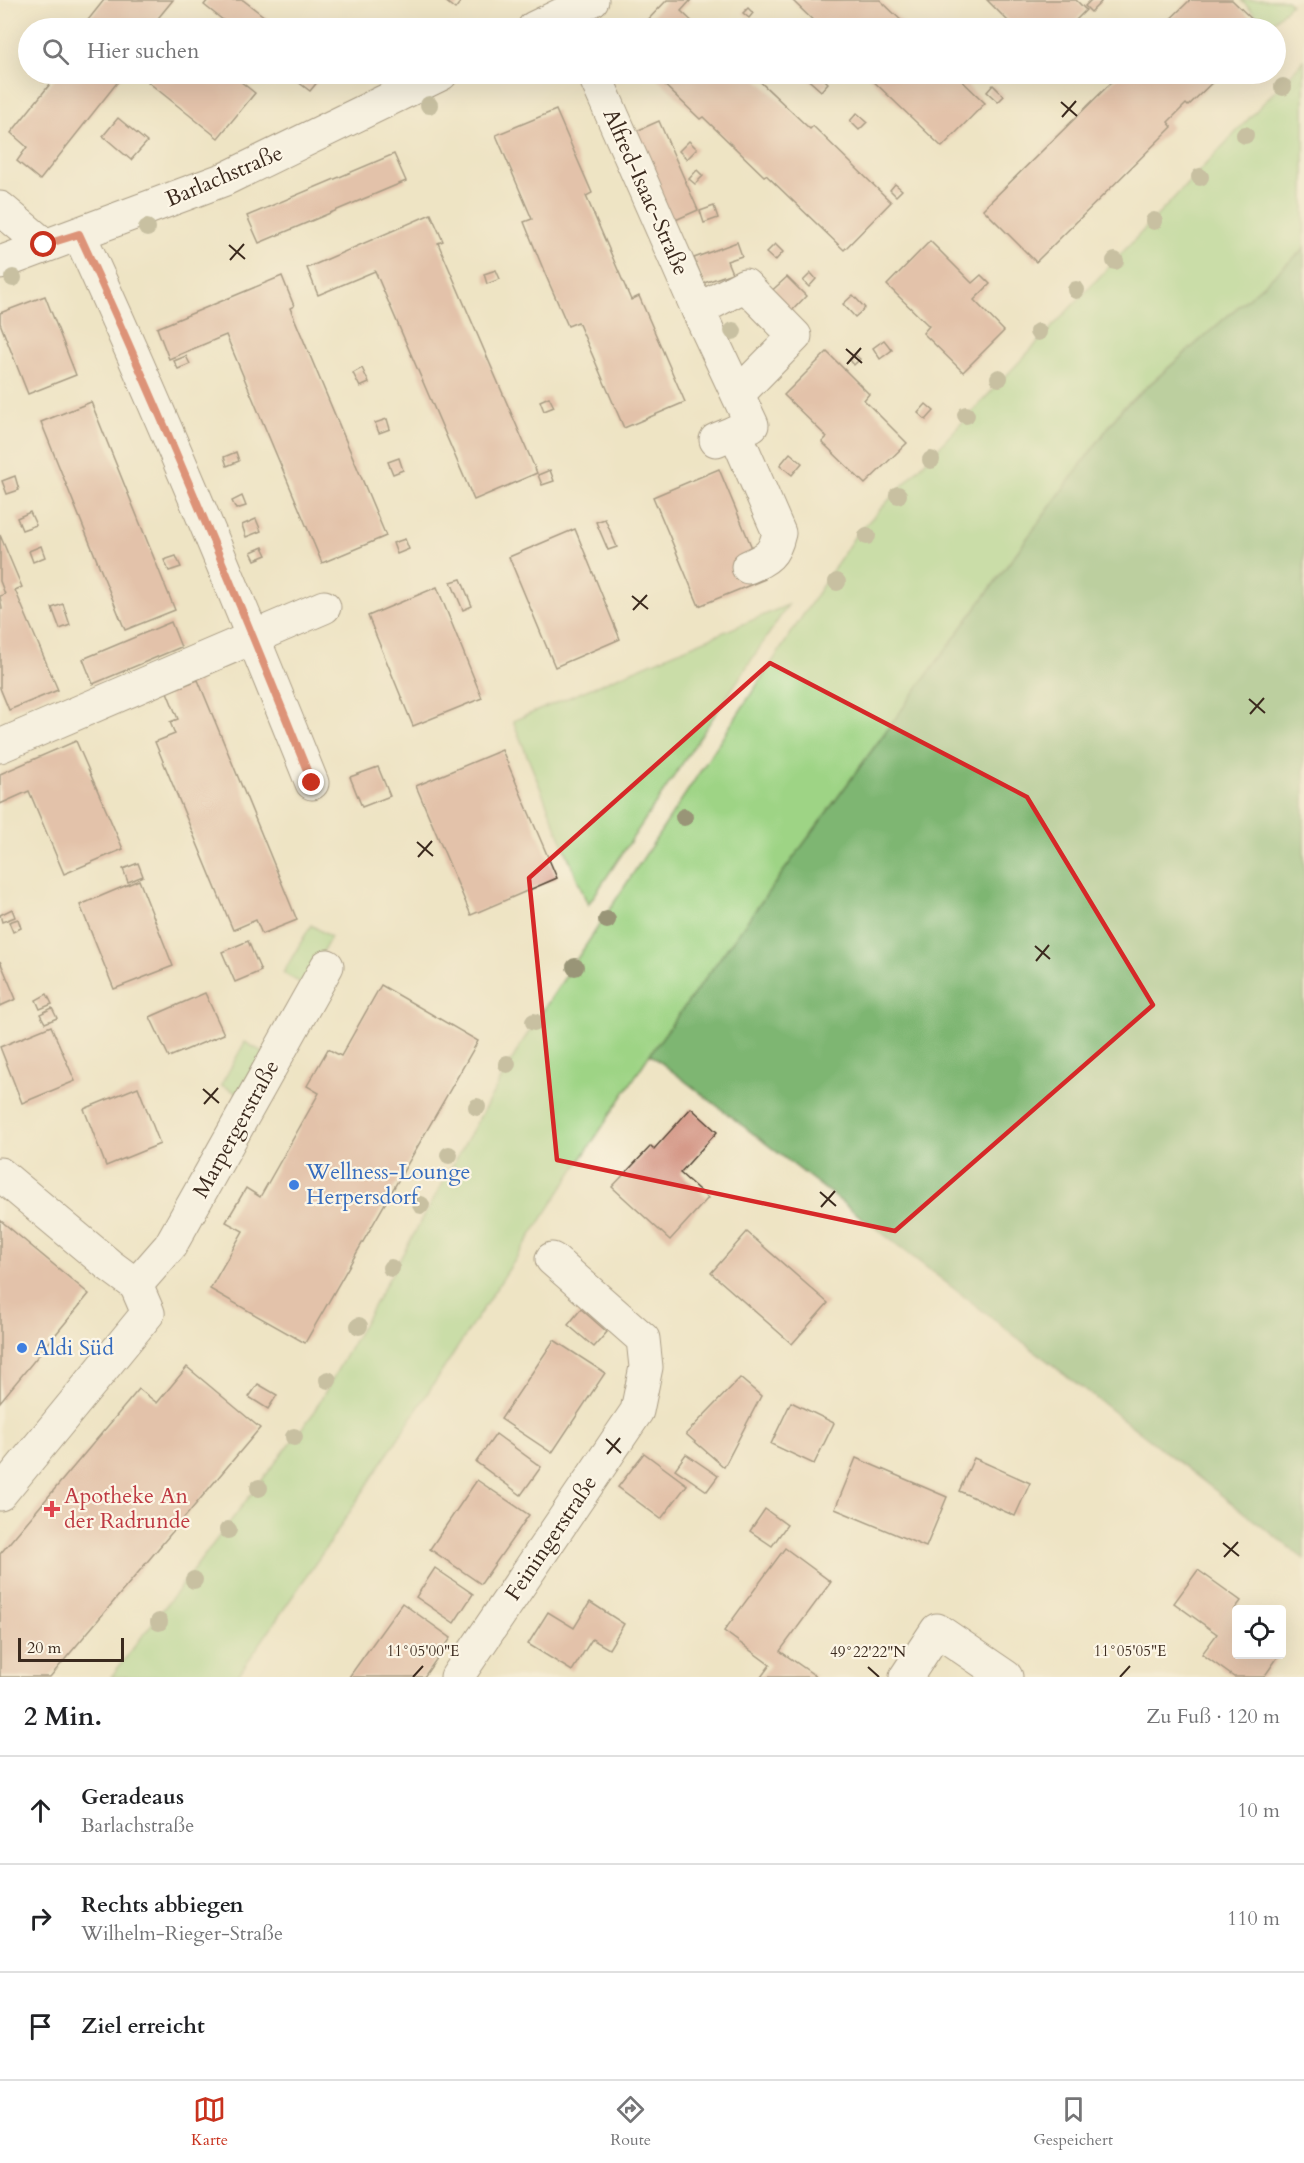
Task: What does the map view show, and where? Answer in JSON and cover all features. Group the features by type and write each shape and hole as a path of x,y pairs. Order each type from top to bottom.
{"street":[{"path":"555,18 571,10"},
{"name":"Barlachstraße","path":"0,263 225,179 420,84"},
{"name":"Alfred-Isaac-Straße","path":"598,84 698,310 752,425 725,436 779,533 776,550 763,561 748,567"},
{"path":"0,208 44,245"},
{"path":"79,234 120,323 254,636 312,783"},
{"path":"698,310 745,285 795,336 738,394"},
{"path":"0,746 324,607"},
{"name":"Marpergerstraße","path":"136,1285 170,1246 327,966"},
{"path":"0,1174 136,1285 148,1313 0,1494"},
{"name":"Feiningerstraße","path":"458,1677 638,1411 646,1367 643,1339 552,1259"},
{"path":"906,1677 937,1630 1006,1677"}],"highlighted area":[{"path":"770,663 1027,797 1153,1005 895,1231 557,1160 529,878"}],"green space":[{"path":"1241,0 1287,0 1291,4 1277,18 1259,18"},
{"path":"1304,60 1304,249 1122,408 650,1054 330,1542 237,1677 111,1677 312,1415 521,1044 855,536 1281,84 1286,84 1286,79"},
{"path":"1304,249 1304,1559 650,1054 1122,409"},
{"path":"788,605 588,905 513,721"},
{"path":"311,925 331,937 304,985 283,973"},
{"path":"245,1042 266,1054 243,1096 221,1085"}],"building":[{"path":"104,0 173,0 158,18 90,18"},
{"path":"208,0 243,0 266,18 220,18 204,5"},
{"path":"444,0 462,0 455,9"},
{"path":"667,0 691,0 681,11 688,18 650,18"},
{"path":"792,0 880,0 899,18 811,18"},
{"path":"987,0 1076,0 1086,10 1078,18 1005,18"},
{"path":"1091,0 1101,2 1091,12 1085,6"},
{"path":"1190,0 1232,0 1251,18 1171,18"},
{"path":"748,8 753,13 749,18 743,13"},
{"path":"50,84 116,84 40,180 17,161 27,147 11,133"},
{"path":"150,84 244,84 255,93 218,138"},
{"path":"301,84 316,84 310,91"},
{"path":"663,84 763,84 810,129 813,126 891,202 844,250 703,117 700,119"},
{"path":"813,84 827,84 821,91"},
{"path":"876,84 965,84 985,103 942,147"},
{"path":"1110,84 1211,84 1168,122 1172,127 1036,262 983,209"},
{"path":"993,85 1004,96 998,102 987,92"},
{"path":"556,110 592,193 586,196 631,300 639,296 685,402 624,428 578,322 568,326 546,276 524,222 532,219 496,135"},
{"path":"857,113 867,122 859,130 850,121"},
{"path":"118,118 147,142 131,160 103,136"},
{"path":"659,121 698,210 671,222 632,133"},
{"path":"689,141 697,149 687,159 679,151"},
{"path":"394,154 406,181 259,243 247,216"},
{"path":"697,170 703,176 695,184 689,179"},
{"path":"895,184 902,190 896,196 890,190"},
{"path":"714,206 718,218 704,223 700,211"},
{"path":"431,214 443,241 438,243 537,473 474,500 375,271 318,295 307,268"},
{"path":"930,241 972,283 981,275 990,284 974,300 1004,331 963,372 923,333 929,326 887,285"},
{"path":"737,242 742,256 727,261 732,273 704,283 694,258"},
{"path":"775,244 783,252 775,261 766,253"},
{"path":"496,270 500,279 487,284 484,274"},
{"path":"811,273 816,279 809,287 803,281"},
{"path":"282,276 294,306 290,308 386,536 322,563 226,335 169,359 157,328"},
{"path":"787,277 806,296 787,316 767,295"},
{"path":"853,295 865,308 855,317 843,304"},
{"path":"45,296 76,375 28,394 0,323 0,313"},
{"path":"884,340 892,350 880,359 873,348"},
{"path":"827,352 869,394 864,400 907,443 865,484 822,442 827,437 784,395"},
{"path":"855,355 860,359 854,365 850,360"},
{"path":"186,356 190,364 178,369 174,361"},
{"path":"362,368 369,383 360,387 353,373"},
{"path":"549,397 554,407 544,411 540,401"},
{"path":"91,402 175,610 125,630 41,422"},
{"path":"926,404 934,411 926,420 918,413"},
{"path":"387,419 390,429 379,433 375,423"},
{"path":"236,452 239,461 227,466 224,457"},
{"path":"790,453 802,463 792,475 780,465"},
{"path":"399,458 403,470 393,474 388,462"},
{"path":"719,469 765,579 699,606 653,497"},
{"path":"550,470 554,481 542,485 538,475"},
{"path":"15,476 19,490 7,494 2,481"},
{"path":"242,496 246,506 236,509 232,501"},
{"path":"30,512 36,525 22,530 17,518"},
{"path":"256,519 261,531 246,537 242,525"},
{"path":"605,519 617,547 608,550 596,522"},
{"path":"575,529 620,639 555,667 509,557"},
{"path":"0,535 22,587 15,590 58,690 9,710 0,688 0,609 2,609 0,596 5,594 0,581"},
{"path":"405,539 409,549 397,554 393,543"},
{"path":"41,546 45,557 33,562 29,551"},
{"path":"263,547 267,555 255,560 251,552"},
{"path":"176,556 181,567 169,571 164,560"},
{"path":"461,579 472,606 463,610 451,582"},
{"path":"437,587 482,698 413,726 368,616"},
{"path":"63,604 70,625 60,629 52,608"},
{"path":"171,622 181,647 93,684 83,659"},
{"path":"198,680 297,920 262,934 256,920 233,930 155,742 175,734 170,722 178,719 167,692"},
{"path":"76,741 123,849 64,874 29,791 0,804 0,774"},
{"path":"502,750 557,878 471,915 416,786"},
{"path":"378,767 390,796 362,807 350,777"},
{"path":"138,863 143,876 128,882 123,869"},
{"path":"139,880 173,966 114,989 80,905"},
{"path":"12,909 15,917 2,922 0,915"},
{"path":"18,919 21,928 13,932 9,922"},
{"path":"248,941 261,971 235,982 222,952"},
{"path":"0,961 16,999 0,1006"},
{"path":"381,985 478,1041 305,1343 210,1289 243,1231 226,1222 246,1188 260,1197 319,1093 307,1086 328,1049 341,1056"},
{"path":"205,993 224,1034 169,1057 150,1017"},
{"path":"47,994 52,1004 40,1009 36,1000"},
{"path":"52,1008 57,1018 45,1023 40,1014"},
{"path":"51,1026 75,1081 22,1103 0,1047"},
{"path":"138,1087 160,1144 106,1166 84,1109"},
{"path":"691,1108 717,1132 680,1173 708,1198 670,1240 612,1187 651,1146 654,1149"},
{"name":"Aldi Süd","path":"0,1220 89,1294 0,1402"},
{"path":"747,1232 828,1303 792,1344 711,1273"},
{"path":"581,1309 607,1332 594,1347 568,1325"},
{"path":"554,1340 605,1373 552,1453 501,1419"},
{"path":"187,1367 260,1428 50,1677 0,1677 0,1554 139,1389 157,1403"},
{"path":"740,1378 761,1396 724,1467 686,1434"},
{"path":"258,1384 277,1395 268,1409 249,1397"},
{"path":"791,1402 834,1423 814,1464 771,1444"},
{"path":"496,1434 541,1467 521,1495 476,1462"},
{"path":"644,1453 687,1485 661,1519 618,1487"},
{"path":"686,1454 718,1476 707,1491 675,1469"},
{"path":"856,1458 947,1497 926,1547 835,1509"},
{"path":"974,1458 1030,1483 1015,1516 959,1491"},
{"path":"477,1480 529,1515 481,1584 430,1549"},
{"path":"765,1509 787,1525 772,1546 750,1531"},
{"path":"785,1548 831,1582 780,1651 817,1677 761,1677 770,1665 724,1631"},
{"path":"435,1568 473,1594 454,1623 416,1597"},
{"path":"1198,1570 1241,1601 1238,1605 1232,1605 1232,1659 1277,1659 1264,1677 1234,1677 1202,1654 1217,1634 1174,1603"},
{"path":"590,1602 624,1624 609,1649 592,1639 572,1671 528,1644 548,1612 574,1628"},
{"path":"402,1603 451,1638 424,1677 349,1677"}],"place":[{"name":"Wellness-Lounge Herpersdorf","path":"294,1185"},
{"name":"Aldi Süd","path":"22,1348"},
{"name":"Apotheke An der Radrunde","path":"52,1509"}],"route":[{"path":"44,245 79,234 120,323 254,636 312,783"}]}
